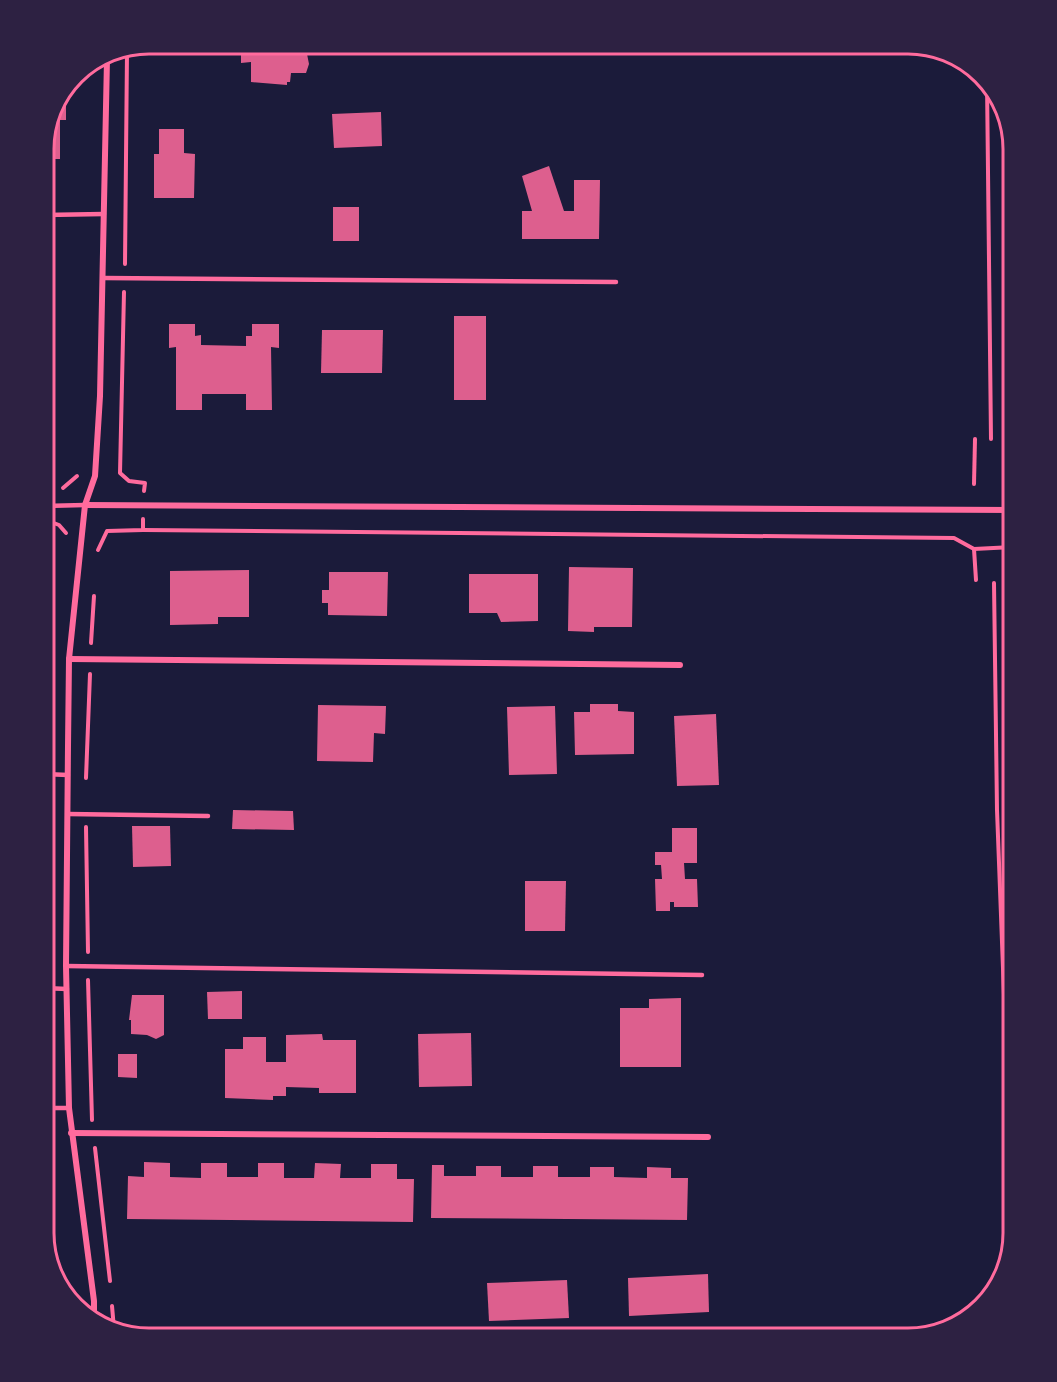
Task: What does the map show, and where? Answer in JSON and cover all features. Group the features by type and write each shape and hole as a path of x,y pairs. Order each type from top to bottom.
{"street":[{"path":"94,1310 69,1108 66,966 69,659 85,505 95,476 104,278 107,64"},
{"path":"85,505 1003,510"},
{"path":"69,659 680,665"},
{"path":"71,1132 708,1137"}],"lane":[{"path":"54,214 104,214"},
{"path":"104,278 616,282"},
{"path":"54,506 85,505"},
{"path":"54,774 68,775"},
{"path":"68,814 208,816"},
{"path":"66,966 702,975"},
{"path":"54,988 67,989"},
{"path":"54,1108 69,1108"}],"path":[{"path":"127,57 125,279 119,465 120,473 129,481 145,483 143,530"},
{"path":"987,96 991,439"},
{"path":"974,484 975,439"},
{"path":"54,490 64,488 76,478 80,468"},
{"path":"54,523 60,525 66,533 65,544"},
{"path":"98,554 107,531 143,530 954,538 974,549 1003,548"},
{"path":"974,549 976,580"},
{"path":"994,583 996,810 1003,974"},
{"path":"86,779 94,591"},
{"path":"86,814 93,1132 111,1291"},
{"path":"112,1302 113,1321"}],"building":[{"path":"241,54 307,54 309,64 306,73 291,73 290,82 287,82 287,85 251,82 251,62 241,63"},
{"path":"66,104 66,120 60,120 60,159 54,159 54,143 57,124"},
{"path":"381,112 382,146 334,148 332,114"},
{"path":"159,129 184,129 184,153 195,154 194,198 154,198 154,154 159,154"},
{"path":"549,166 564,211 574,211 574,180 600,180 599,239 522,239 522,211 532,211 522,176"},
{"path":"333,207 359,207 359,241 333,241"},
{"path":"454,316 486,316 486,400 454,400"},
{"path":"169,324 195,324 195,336 201,335 201,345 246,346 246,336 252,336 252,324 279,324 279,348 271,347 272,410 246,410 246,394 202,394 202,410 176,410 176,347 169,348"},
{"path":"322,330 383,330 382,373 321,373"},
{"path":"569,567 633,568 632,627 594,627 594,632 568,631"},
{"path":"249,570 249,617 218,617 218,624 170,625 170,571"},
{"path":"329,572 388,572 387,616 328,615 328,603 322,603 322,590 329,590"},
{"path":"469,574 538,574 538,621 501,622 497,613 469,613"},
{"path":"590,704 618,704 618,711 634,712 634,754 575,755 574,712 590,712"},
{"path":"318,705 386,706 385,734 374,733 373,762 317,761"},
{"path":"555,706 557,774 509,775 507,707"},
{"path":"716,714 719,785 677,786 674,716"},
{"path":"233,810 293,811 294,830 232,829"},
{"path":"132,826 170,826 171,866 133,867"},
{"path":"672,828 697,828 697,863 684,863 685,879 697,879 698,907 674,907 674,902 670,902 670,911 656,911 655,879 662,879 661,865 655,865 655,852 672,852"},
{"path":"525,881 566,881 565,931 525,931"},
{"path":"242,991 242,1019 208,1019 207,992"},
{"path":"132,995 164,995 164,1035 156,1039 147,1035 131,1034 131,1020 129,1020"},
{"path":"681,998 681,1067 620,1067 620,1008 649,1008 649,999"},
{"path":"471,1033 472,1086 419,1087 418,1034"},
{"path":"322,1034 323,1040 356,1040 356,1093 319,1093 319,1088 286,1087 286,1096 273,1096 273,1100 225,1098 225,1049 243,1049 243,1037 266,1037 266,1062 286,1062 286,1035"},
{"path":"118,1054 137,1054 137,1078 118,1077"},
{"path":"144,1162 170,1163 170,1177 201,1178 201,1163 227,1163 227,1177 258,1177 258,1163 284,1163 284,1178 314,1178 315,1163 341,1164 340,1178 371,1178 371,1164 397,1164 397,1179 414,1179 413,1222 127,1219 128,1176 144,1177"},
{"path":"432,1165 444,1165 444,1176 476,1176 476,1166 501,1166 501,1177 533,1177 533,1166 558,1166 558,1177 590,1177 590,1167 614,1167 614,1177 647,1178 647,1167 671,1168 671,1178 688,1178 687,1220 431,1218"},
{"path":"708,1274 709,1312 629,1316 628,1278"},
{"path":"567,1280 569,1318 489,1321 487,1283"}]}
